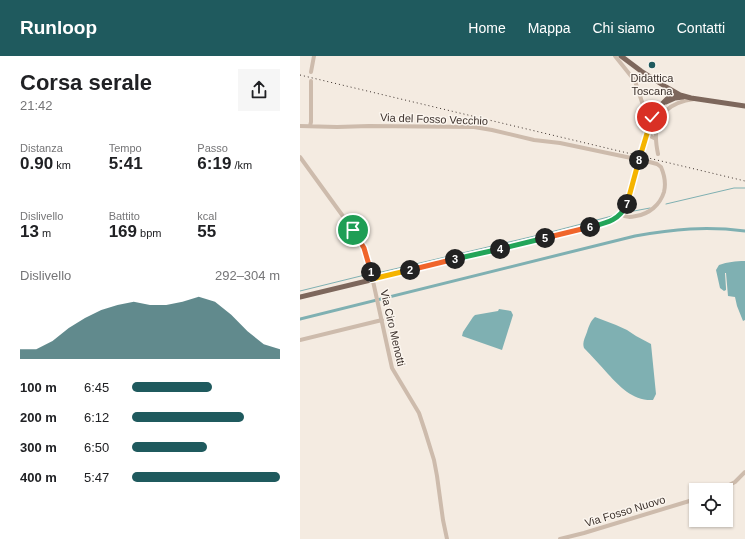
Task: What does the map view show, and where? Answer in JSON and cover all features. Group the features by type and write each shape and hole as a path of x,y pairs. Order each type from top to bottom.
{"main road":[{"path":"621,56 636,68 676,93 686,97 745,106"},
{"path":"666,87 668,99"},
{"path":"300,297 372,276 602,224 613,220 621,214 626,205 651,120 655,112 663,103 676,93"},
{"path":"668,99 686,97"}],"street":[{"path":"311,72 314,56"},
{"path":"615,56 635,81 645,111 646,130"},
{"path":"310,126 311,81"},
{"path":"658,154 656,132 663,114 679,102 698,99"},
{"name":"Via del Fosso Vecchio","path":"300,126 478,128 636,159"},
{"path":"650,136 656,139"},
{"name":"Via Ciro Menotti","path":"300,156 359,240 365,251 376,293 392,368 419,413 426,431 436,472 446,539"},
{"path":"621,214 628,217 643,215 658,204 662,196 664,179 662,169 659,165 642,160"},
{"path":"300,340 382,320"},
{"path":"733,483 745,472"},
{"name":"Via Fosso Nuovo","path":"560,539 689,501"}],"water":[{"path":"745,261 745,320 743,321 735,297 728,296 726,273 726,290 724,291 720,288 716,270 719,265 722,264"},
{"path":"499,309 511,311 513,315 502,350 462,336 463,332 475,315 498,311"},
{"path":"595,317 627,330 651,344 656,394 653,400 646,400 633,396 622,388 584,348 583,344 585,338 590,324"}],"waterway":[{"path":"666,204 734,188 745,188"},
{"path":"634,211 650,208"},
{"path":"373,274 543,234 612,216"},
{"path":"300,319 635,236 690,229 731,229 745,231"},
{"path":"300,291 369,274"}],"railway":[{"path":"300,75 745,181"}],"place":[{"name":"Didattica Toscana","path":"652,65"}],"route":[{"path":"353,230 364,248 372,279 608,223 624,211 629,199 652,117"}]}
